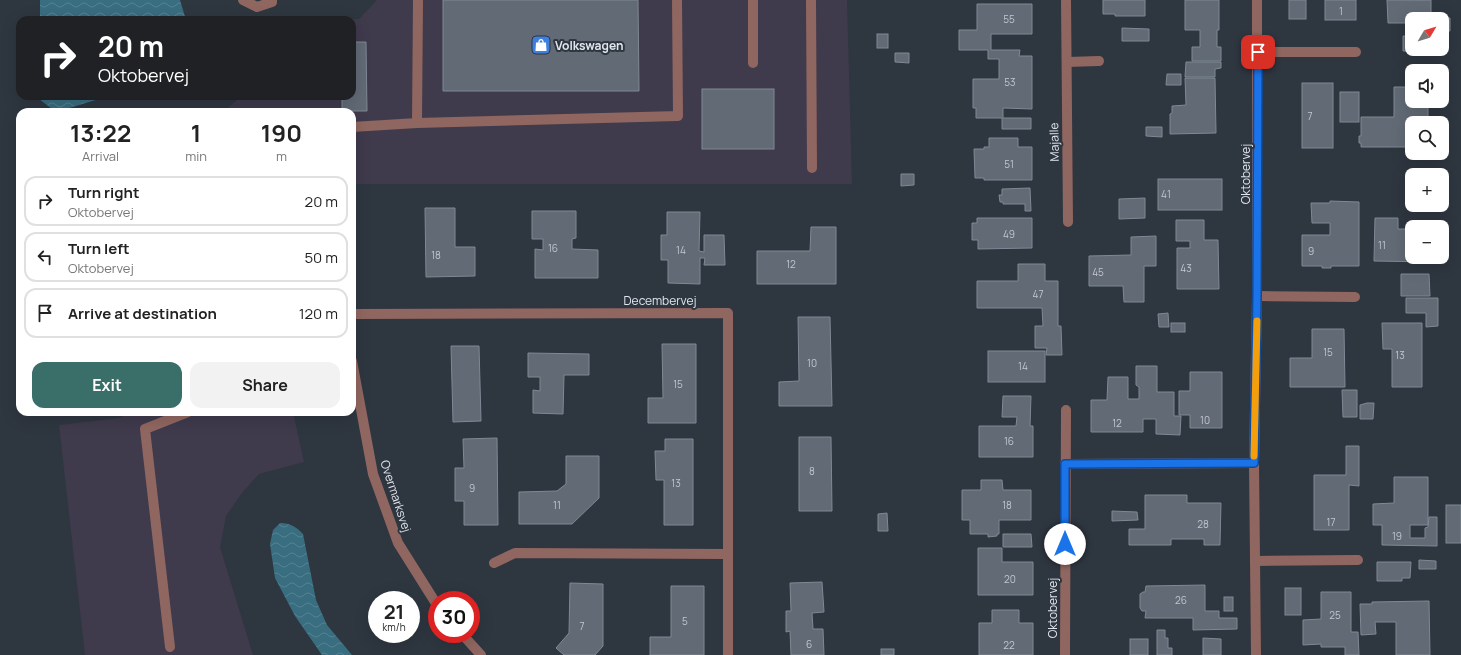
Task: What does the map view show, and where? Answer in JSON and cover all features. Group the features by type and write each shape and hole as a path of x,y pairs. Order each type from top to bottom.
{"street":[{"path":"242,0 257,7 272,2 272,0"},
{"path":"417,123 418,0"},
{"path":"356,127 417,123 678,116 677,0"},
{"path":"753,0 753,63"},
{"path":"810,0 812,168"},
{"name":"Majalle","path":"1066,0 1068,222"},
{"name":"Oktobervej","path":"1256,655 1254,463 1257,296 1257,0"},
{"path":"1258,52 1356,52"},
{"path":"1066,62 1099,61"},
{"path":"1257,296 1355,297"},
{"name":"Decembervej","path":"356,314 728,313 728,655"},
{"name":"Overmarksvej","path":"356,380 376,481 398,543 428,591"},
{"name":"Oktobervej","path":"1065,655 1066,410"},
{"path":"170,648 145,429 178,416"},
{"path":"1065,464 1254,463"},
{"path":"494,563 515,554 728,554"},
{"path":"1255,560 1358,560"},
{"path":"470,643 481,655"}],"shaded area":[{"path":"377,0 847,0 852,184 356,184 356,108 228,108 237,100 356,100 356,19 359,19"},
{"path":"123,416 294,416 304,462 259,474 242,493 226,516 220,547 253,655 85,655 59,425 120,418"}],"water":[{"path":"40,0 180,0 185,16 40,16"},
{"path":"40,100 96,100 69,108 51,108"},
{"path":"280,523 293,526 303,534 316,600 327,625 352,655 322,655 295,616 275,578 270,544 273,530"}],"building":[{"name":"Volkswagen","path":"443,0 638,0 639,91 443,91"},
{"path":"1103,0 1145,0 1145,16 1115,16 1115,14 1103,14"},
{"path":"1185,0 1219,0 1219,30 1217,30 1217,47 1221,47 1221,61 1192,61 1192,47 1200,47 1200,30 1185,30"},
{"path":"1289,0 1306,0 1306,19 1289,19"},
{"path":"1325,0 1356,0 1356,20 1325,20"},
{"path":"1387,0 1431,0 1431,12 1405,12 1405,23 1388,23"},
{"path":"977,4 1032,4 1032,34 991,34 991,50 1020,50 1019,56 1032,56 1032,109 1003,108 1003,118 1031,118 1031,129 1002,129 1002,118 976,118 976,108 973,108 973,79 999,79 999,59 988,59 988,50 959,50 959,30 977,30"},
{"path":"1449,18 1450,18 1449,31"},
{"path":"1122,28 1149,29 1149,41 1122,41"},
{"path":"877,34 888,34 888,48 877,48"},
{"path":"1403,36 1405,36 1405,51 1403,51"},
{"path":"356,42 366,42 367,111 356,111 356,108 342,108 342,100 356,100"},
{"path":"895,53 909,53 909,63 895,62"},
{"path":"1186,62 1221,62 1221,68 1215,69 1215,77 1185,77"},
{"path":"1167,74 1181,74 1181,85 1166,85"},
{"path":"1185,78 1215,78 1216,133 1170,134 1170,114 1172,113 1172,106 1186,105"},
{"path":"1302,83 1333,83 1333,148 1302,148"},
{"path":"1394,87 1405,87 1405,108 1428,108 1428,116 1405,116 1405,147 1361,147 1361,143 1359,143 1359,136 1361,136 1361,117 1394,117"},
{"path":"702,89 774,89 774,149 702,149"},
{"path":"1340,92 1359,92 1359,122 1340,122"},
{"path":"1146,127 1162,127 1162,137 1146,136"},
{"path":"989,138 1018,138 1018,147 1032,147 1032,180 984,180 984,178 975,178 974,149 984,149 984,147 989,147"},
{"path":"901,174 914,174 914,185 901,186"},
{"path":"1158,179 1222,179 1222,210 1158,210"},
{"path":"1030,188 1031,211 1025,211 1025,204 1003,204 1003,202 1000,202 999,195 1002,195 1002,189"},
{"path":"1145,198 1145,218 1119,219 1119,199"},
{"path":"1330,201 1359,202 1359,266 1331,266 1331,268 1322,268 1322,266 1302,266 1302,235 1330,235 1330,223 1312,223 1311,203 1330,203"},
{"path":"425,208 455,208 455,247 475,247 475,276 426,277"},
{"path":"532,211 576,211 576,238 572,239 572,249 598,250 598,278 535,278 535,249 543,250 543,239 532,239"},
{"path":"667,212 700,212 699,251 704,252 704,235 724,235 725,265 704,265 705,258 700,258 700,284 668,283 668,260 661,260 661,235 667,235"},
{"path":"977,218 1032,218 1032,248 978,249 978,240 972,240 972,223 977,223"},
{"path":"1375,218 1398,218 1398,229 1405,229 1405,262 1374,261"},
{"path":"1176,220 1204,220 1204,240 1218,240 1219,289 1177,289 1177,248 1190,248 1190,241 1176,241"},
{"path":"811,227 836,227 836,284 757,284 757,251 810,251"},
{"path":"1156,236 1156,266 1144,266 1144,302 1124,302 1123,286 1089,286 1089,256 1131,255 1131,237"},
{"path":"1018,264 1045,264 1045,281 1058,281 1058,326 1061,326 1062,355 1046,355 1047,348 1035,348 1035,326 1043,326 1042,308 977,308 977,281 1018,281"},
{"path":"1401,274 1429,274 1430,296 1401,296"},
{"path":"1406,298 1438,298 1438,326 1426,327 1426,313 1406,313"},
{"path":"1168,313 1169,327 1159,327 1158,314"},
{"path":"798,317 830,317 832,406 779,406 779,382 799,381"},
{"path":"1171,323 1185,323 1185,332 1171,332"},
{"path":"1382,323 1422,323 1422,387 1392,387 1392,349 1383,349"},
{"path":"1312,329 1344,329 1345,387 1290,387 1290,358 1312,358"},
{"path":"662,344 696,344 696,423 648,423 648,398 663,398"},
{"path":"451,346 479,346 481,421 453,422"},
{"path":"988,351 1045,351 1045,382 988,382"},
{"path":"528,353 589,354 589,375 564,375 563,414 533,413 533,390 540,391 540,377 528,377"},
{"path":"1136,366 1157,366 1157,392 1174,392 1174,416 1181,416 1180,435 1156,434 1156,419 1143,419 1143,432 1091,432 1091,400 1107,400 1108,377 1128,377 1128,399 1139,399 1139,387 1136,385"},
{"path":"1190,372 1222,372 1222,428 1190,428 1190,415 1179,415 1179,391 1190,391"},
{"path":"1342,390 1357,390 1357,417 1343,417"},
{"path":"1003,396 1031,396 1030,426 1033,426 1033,457 979,457 979,426 1016,426 1017,417 1002,417"},
{"path":"1374,403 1373,419 1360,419 1360,405"},
{"path":"799,437 831,437 832,511 799,511"},
{"path":"497,438 498,525 464,525 464,501 455,501 455,468 464,468 463,439"},
{"path":"665,439 693,439 693,525 664,525 664,480 656,480 655,451 665,451"},
{"path":"1346,446 1359,446 1359,486 1349,485 1349,530 1314,530 1314,475 1346,475"},
{"path":"566,456 599,456 599,498 572,524 519,524 519,492 557,491 566,484"},
{"path":"1394,477 1428,477 1428,525 1410,525 1410,538 1425,538 1425,528 1428,527 1429,517 1437,517 1437,546 1382,545 1382,525 1373,525 1373,504 1394,503"},
{"path":"981,480 1002,480 1003,490 1031,490 1031,520 999,520 999,534 997,534 997,536 988,537 988,534 970,534 970,520 962,520 962,490 981,490"},
{"path":"1145,495 1187,495 1187,503 1221,503 1220,545 1204,545 1204,539 1171,539 1171,545 1129,545 1129,529 1145,529"},
{"path":"1446,505 1461,505 1461,543 1446,543"},
{"path":"1112,511 1137,512 1138,520 1112,521"},
{"path":"887,513 888,531 878,531 878,514"},
{"path":"1003,534 1031,534 1032,547 1003,547"},
{"path":"978,548 1002,548 1002,562 1033,562 1033,595 978,595"},
{"path":"1419,560 1436,561 1436,569 1419,569"},
{"path":"1377,562 1411,562 1410,578 1402,578 1402,581 1377,581"},
{"path":"822,582 824,612 812,613 813,629 823,629 824,655 791,655 790,631 786,632 786,611 791,611 790,583"},
{"path":"570,583 603,584 603,646 595,655 564,655 556,648 569,633"},
{"path":"1205,585 1205,611 1219,611 1219,618 1237,618 1237,629 1193,630 1193,618 1145,618 1146,611 1142,611 1140,608 1140,594 1145,592 1146,586"},
{"path":"671,586 704,586 704,655 650,655 650,637 671,637"},
{"path":"1285,588 1301,588 1301,615 1285,615"},
{"path":"1321,592 1351,592 1351,632 1358,632 1359,655 1345,655 1345,647 1321,647 1321,644 1303,645 1303,620 1321,619"},
{"path":"1224,597 1233,597 1233,611 1224,611"},
{"path":"1429,601 1430,655 1396,655 1396,622 1375,622 1376,634 1361,635 1360,604 1372,604 1372,602"},
{"path":"992,610 1019,610 1019,623 1033,623 1033,655 979,655 979,623 992,623"},
{"path":"1157,630 1165,630 1165,638 1168,638 1168,648 1172,648 1172,655 1157,655"},
{"path":"1203,638 1221,639 1221,655 1203,655"},
{"path":"1130,639 1148,639 1148,655 1130,655"},
{"path":"881,649 894,649 894,655 881,655"}],"slow traffic":[{"path":"1254,456 1257,321"}],"place":[{"name":"Volkswagen","path":"541,45"}],"route":[{"path":"1065,544 1065,464 1254,463 1257,296 1258,52"}]}
